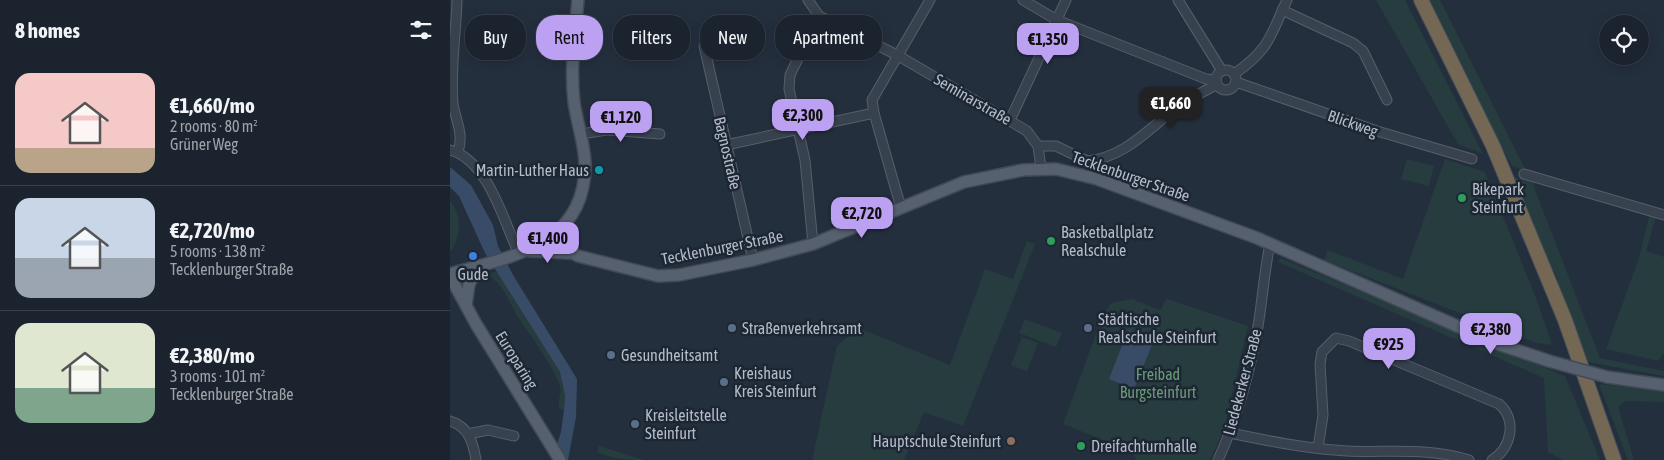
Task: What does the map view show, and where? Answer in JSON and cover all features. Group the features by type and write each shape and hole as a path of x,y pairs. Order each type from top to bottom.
{"highway":[{"path":"1414,0 1494,165 1559,322 1606,460"},
{"path":"1420,0 1493,146 1565,320 1614,460"}],"main road":[{"path":"450,275 518,254 554,235 573,216 583,191 585,165 581,134 574,104 572,66 578,0"},
{"name":"Tecklenburger Straße","path":"518,254 569,253 658,276 679,275 753,260 813,244 964,182 1041,168 1080,174 1270,244 1498,344 1607,377 1664,386"},
{"path":"554,235 569,253"},
{"path":"466,305 469,284 481,265"},
{"name":"Europaring","path":"450,275 466,305 560,460"}],"street":[{"path":"457,0 450,85 453,106 461,130 454,151 478,168 493,194 518,254"},
{"name":"Seminarstraße","path":"808,0 818,15"},
{"path":"901,208 872,100 930,0"},
{"path":"1022,0 1057,20 1216,82 1224,90 1228,90 1235,78 1266,46 1287,0"},
{"path":"1010,120 1066,0"},
{"path":"1178,0 1222,71"},
{"path":"1282,10 1353,43 1363,51 1387,100"},
{"name":"Seminarstraße","path":"882,48 1010,120 1027,131 1038,146"},
{"name":"Bagnostraße","path":"707,60 753,260"},
{"path":"797,60 790,75 791,102 805,160 813,244"},
{"path":"1222,71 1230,71 1235,78"},
{"path":"1041,168 1038,146 1056,146 1087,161 1115,154 1149,132 1182,104 1216,82 1222,71"},
{"name":"Blickweg","path":"1235,78 1377,131 1472,159"},
{"path":"726,145 874,112"},
{"path":"581,134 607,130 660,134"},
{"path":"1524,174 1664,215"},
{"name":"Liedekerker Straße","path":"1218,460 1230,433 1255,342 1270,244"},
{"path":"1318,448 1323,415 1321,358 1322,352 1336,338 1349,341 1499,404 1506,410 1511,429 1504,450 1492,460"},
{"path":"450,421 458,424 468,434 473,444 476,460"},
{"path":"468,434 488,430 514,436"},
{"path":"1230,433 1297,447 1433,452 1469,460"}],"green space":[{"path":"1376,0 1405,0 1483,154 1458,144"},
{"path":"1425,0 1440,0 1526,171 1512,166"},
{"path":"1407,159 1434,166 1429,186 1401,179"},
{"path":"1445,159 1485,172 1536,298 1552,345 1536,343 1324,260 1328,250 1403,279"},
{"path":"1513,177 1532,182 1600,358 1664,371 1664,376 1587,362 1559,290 1556,276 1548,264"},
{"path":"450,200 457,212 459,225 452,250 450,250"},
{"path":"1649,216 1656,217 1646,251 1664,257 1664,353 1658,361 1606,349 1639,258"},
{"path":"1027,241 1035,244 963,426 924,412 904,460 812,460 837,346 859,328 950,365 985,269 1013,279"},
{"path":"1280,258 1565,376 1600,460 1563,460 1548,452 1544,378 1278,262"},
{"path":"497,272 560,372 565,396 564,410 559,409 560,387 550,366 503,290 490,276 490,273"},
{"name":"Freibad Burgsteinfurt","path":"1132,299 1160,310 1167,299 1248,326 1224,429 1210,460 1137,460 1131,451 1063,424 1102,318 1111,303"},
{"path":"1025,319 1062,333 1056,347 1019,333"},
{"path":"1022,337 1038,343 1027,371 1011,365"},
{"path":"1599,384 1664,391 1664,402 1626,401 1618,407 1634,460 1628,460"},
{"path":"599,446 644,460 609,456 597,452"}],"water":[{"path":"450,167 471,185 493,225 498,246 513,275 577,379 576,417 568,460 552,460 561,432 564,410 565,396 560,372 485,253 459,196 450,187"},
{"path":"1128,330 1154,340 1134,389 1109,379"}],"place":[{"name":"Martin-Luther Haus","path":"599,170"},
{"name":"Bikepark Steinfurt","path":"1462,198"},
{"name":"Basketballplatz Realschule","path":"1051,241"},
{"name":"Gude","path":"473,256"},
{"name":"Straßenverkehrsamt","path":"732,328"},
{"name":"Städtische Realschule Steinfurt","path":"1088,328"},
{"name":"Gesundheitsamt","path":"611,355"},
{"name":"Kreishaus Kreis Steinfurt","path":"724,382"},
{"name":"Kreisleitstelle Steinfurt","path":"635,424"},
{"name":"Hauptschule Steinfurt","path":"1011,441"},
{"name":"Dreifachturnhalle","path":"1081,446"}]}
